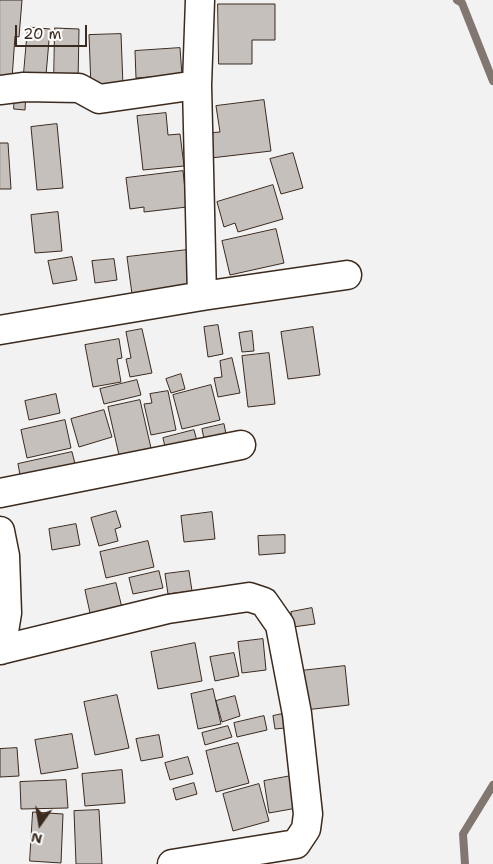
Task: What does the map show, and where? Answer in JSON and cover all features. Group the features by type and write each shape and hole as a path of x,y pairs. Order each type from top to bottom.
{"street":[{"path":"200,0 197,85 202,296"},
{"path":"0,90 24,87 79,88 99,99 197,85"},
{"path":"0,330 202,296 347,275"},
{"path":"0,493 241,445"},
{"path":"0,531 5,556 7,613 0,650 168,609 249,597 264,602 280,625 297,714 308,814 306,829 296,844 172,864"}],"building":[{"path":"0,0 22,0 19,37 15,36 12,79 0,79"},
{"path":"218,4 275,4 275,40 252,40 252,64 219,64"},
{"path":"28,27 50,29 46,75 24,73"},
{"path":"55,28 79,29 78,82 54,82"},
{"path":"121,34 123,86 91,87 89,35"},
{"path":"180,48 182,75 136,78 135,51"},
{"path":"15,91 26,92 25,110 14,109"},
{"path":"264,100 271,151 211,158 208,133 220,132 216,106"},
{"path":"166,113 168,135 180,134 184,166 143,170 137,116"},
{"path":"57,124 63,188 37,190 31,127"},
{"path":"0,143 8,143 11,189 0,189"},
{"path":"293,153 303,188 281,194 270,159"},
{"path":"183,171 187,207 144,212 144,207 130,209 126,178"},
{"path":"273,185 283,219 238,232 235,223 224,227 217,202"},
{"path":"58,212 62,251 35,253 31,215"},
{"path":"276,229 284,263 230,275 222,241"},
{"path":"187,250 192,286 132,294 127,257"},
{"path":"72,257 77,280 53,284 48,261"},
{"path":"114,259 117,280 95,283 92,261"},
{"path":"218,325 223,354 208,357 204,327"},
{"path":"313,327 320,375 288,379 281,332"},
{"path":"142,329 152,373 130,377 126,359 131,358 126,332"},
{"path":"252,331 254,351 242,352 239,333"},
{"path":"119,339 122,358 117,359 121,382 93,387 85,345"},
{"path":"269,353 275,404 248,407 242,356"},
{"path":"232,358 240,393 218,397 214,378 222,377 220,361"},
{"path":"181,374 185,389 171,393 166,379"},
{"path":"137,380 141,395 104,404 100,389"},
{"path":"211,385 220,420 182,429 173,395"},
{"path":"168,391 176,430 151,435 144,404 152,403 150,394"},
{"path":"56,394 60,413 29,420 25,401"},
{"path":"140,400 151,448 119,455 108,407"},
{"path":"104,410 112,437 79,447 71,419"},
{"path":"65,420 71,448 27,458 21,430"},
{"path":"224,424 230,454 208,458 202,429"},
{"path":"194,430 200,452 168,460 163,438"},
{"path":"72,452 79,479 23,491 18,464"},
{"path":"116,511 121,527 115,529 118,541 99,546 91,518"},
{"path":"212,512 215,539 184,542 181,516"},
{"path":"76,524 80,545 52,550 49,529"},
{"path":"285,535 285,553 259,555 258,536"},
{"path":"148,541 154,567 106,578 100,552"},
{"path":"159,571 163,588 133,594 129,578"},
{"path":"189,571 192,591 168,594 165,574"},
{"path":"116,583 124,616 92,622 85,590"},
{"path":"312,608 315,624 293,627 291,612"},
{"path":"263,639 266,670 242,673 238,642"},
{"path":"195,643 202,681 158,689 151,652"},
{"path":"234,653 239,676 215,681 210,657"},
{"path":"345,666 349,705 305,710 300,671"},
{"path":"213,689 221,724 198,729 191,694"},
{"path":"117,695 129,748 95,755 84,702"},
{"path":"235,696 240,716 222,722 216,701"},
{"path":"282,714 285,728 275,729 273,716"},
{"path":"264,716 267,730 237,737 234,723"},
{"path":"228,726 232,737 205,745 202,733"},
{"path":"72,734 78,768 41,774 35,740"},
{"path":"159,735 163,757 141,761 136,739"},
{"path":"238,743 249,783 216,792 206,751"},
{"path":"17,748 19,776 0,777 0,749"},
{"path":"188,757 193,774 170,780 165,763"},
{"path":"122,770 125,803 85,806 82,774"},
{"path":"291,776 297,808 269,813 264,781"},
{"path":"66,780 68,808 21,809 20,782"},
{"path":"194,783 197,794 176,800 173,789"},
{"path":"259,784 269,821 233,831 223,794"},
{"path":"99,810 102,864 76,864 74,811"},
{"path":"33,812 63,814 61,863 30,861"}],"waterway":[{"path":"457,0 462,3 493,81"},
{"path":"465,864 463,834 493,785"}]}
